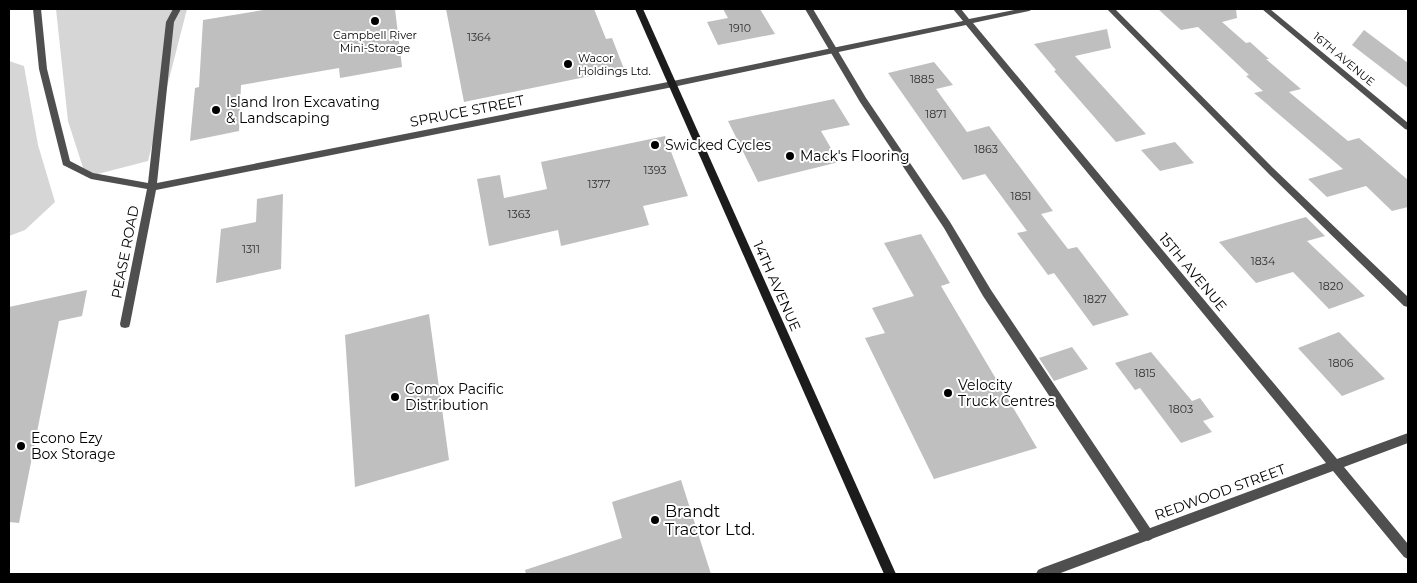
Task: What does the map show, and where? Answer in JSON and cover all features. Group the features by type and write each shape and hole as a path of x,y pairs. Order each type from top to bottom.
{"main road":[{"name":"14TH AVENUE","path":"639,9 890,574"}],"street":[{"name":"SPRUCE STREET","path":"37,9 43,69 66,163 90,176 152,186 673,84 1029,9"},
{"name":"PEASE ROAD","path":"125,324 152,186 170,22 177,9"},
{"path":"809,9 863,100 948,225 987,293 1148,535"},
{"name":"15TH AVENUE","path":"956,9 1408,553"},
{"path":"1111,9 1257,157 1408,303"},
{"name":"16TH AVENUE","path":"1266,9 1408,128"},
{"name":"REDWOOD STREET","path":"1042,574 1408,438"}],"shaded area":[{"path":"56,9 187,9 148,161 86,177 68,121"},
{"path":"9,61 24,66 38,145 55,202 25,230 9,236"}],"building":[{"path":"269,9 395,9 402,67 340,78 339,68 241,85 239,131 190,141 195,88 199,87 203,20"},
{"path":"446,9 594,9 606,39 612,38 624,69 464,102"},
{"path":"723,9 760,9 775,34 718,45 707,22 728,18"},
{"path":"1158,9 1236,9 1237,18 1222,22 1246,43 1250,42 1269,59 1266,59 1301,89 1289,92 1348,141 1359,138 1408,180 1408,207 1392,211 1366,186 1327,197 1308,179 1343,169 1254,93 1263,91 1246,76 1249,75 1198,27 1181,30"},
{"path":"1107,29 1111,48 1075,56 1146,134 1116,142 1054,71 1056,70 1034,44"},
{"path":"1364,30 1408,63 1408,88 1352,45"},
{"path":"934,62 953,85 936,89 967,132 989,126 1053,211 1041,214 1068,249 1077,247 1129,315 1093,326 1054,273 1048,275 1017,233 1027,231 985,174 963,180 888,73"},
{"path":"834,99 850,125 821,131 839,162 758,182 728,121"},
{"path":"665,136 688,196 643,206 649,225 561,246 558,230 489,246 477,179 500,175 504,198 547,189 541,162"},
{"path":"1175,142 1194,163 1160,171 1141,150"},
{"path":"283,194 281,269 216,283 221,229 256,222 257,199"},
{"path":"1306,217 1325,236 1307,241 1365,296 1329,309 1293,272 1256,283 1219,242"},
{"name":"Velocity Truck Centres","path":"921,234 950,283 941,286 1037,448 934,479 865,338 885,333 872,308 914,296 884,243"},
{"name":"Econo Ezy Box Storage","path":"87,290 82,316 59,321 19,523 9,522 9,307"},
{"name":"Comox Pacific Distribution","path":"429,314 449,460 355,487 345,335"},
{"path":"1339,332 1385,379 1342,396 1298,348"},
{"path":"1072,347 1088,369 1054,381 1039,358"},
{"path":"1151,352 1192,401 1200,398 1214,417 1203,421 1212,432 1181,443 1140,388 1135,390 1115,363"},
{"name":"Brandt Tractor Ltd.","path":"681,480 711,574 526,574 525,570 622,538 612,502"}],"place":[{"name":"Campbell River Mini-Storage","path":"375,21"},
{"name":"Wacor Holdings Ltd.","path":"568,64"},
{"name":"Island Iron Excavating & Landscaping","path":"216,110"},
{"name":"Swicked Cycles","path":"655,145"},
{"name":"Mack's Flooring","path":"790,156"},
{"name":"Velocity Truck Centres","path":"948,393"},
{"name":"Comox Pacific Distribution","path":"395,397"},
{"name":"Econo Ezy Box Storage","path":"21,446"},
{"name":"Brandt Tractor Ltd.","path":"655,520"}]}
